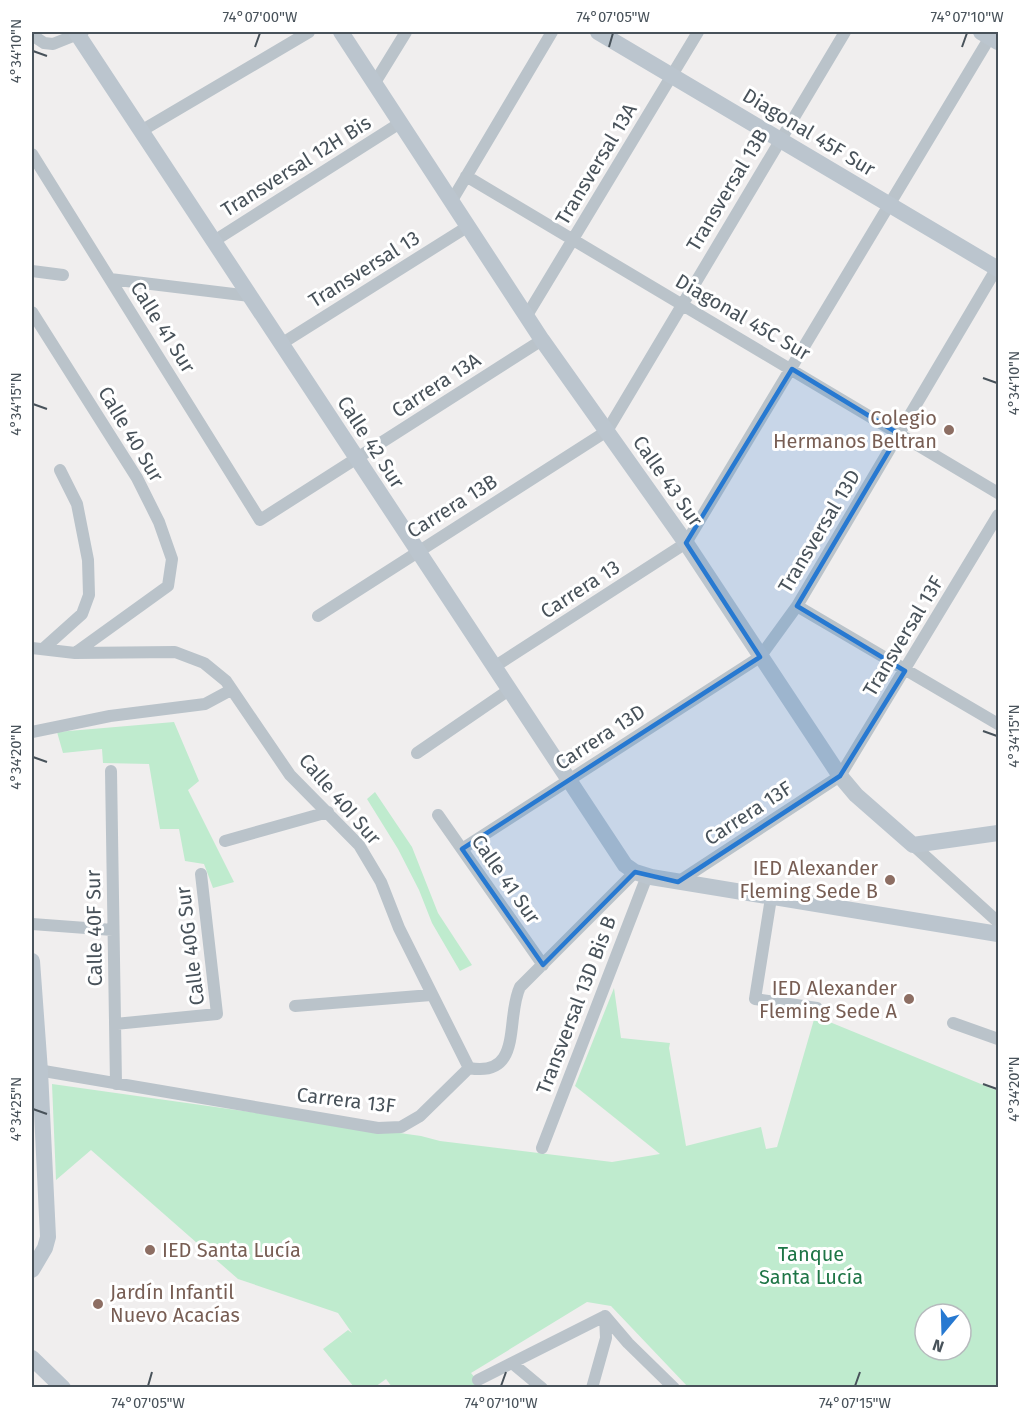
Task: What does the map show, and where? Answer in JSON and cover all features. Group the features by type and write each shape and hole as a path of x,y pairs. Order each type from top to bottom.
{"street":[{"path":"141,130 309,32"},
{"name":"Calle 43 Sur","path":"341,32 526,317 686,543 840,776 856,795 999,922"},
{"path":"374,84 406,32"},
{"path":"451,202 552,32"},
{"name":"Diagonal 45F Sur","path":"598,32 998,267"},
{"name":"Transversal 13A","path":"526,317 698,32"},
{"name":"Transversal 13B","path":"607,431 845,32"},
{"path":"32,35 44,43 53,44 80,33"},
{"name":"Calle 42 Sur","path":"80,33 281,344 620,858 641,874"},
{"path":"686,543 990,37"},
{"name":"Transversal 12H Bis","path":"214,241 400,123"},
{"name":"Calle 41 Sur","path":"32,154 260,520"},
{"name":"Diagonal 45C Sur","path":"466,176 999,493"},
{"name":"Transversal 13","path":"281,344 467,227"},
{"name":"Transversal 13D","path":"760,657 797,606 998,267"},
{"path":"32,271 63,275"},
{"path":"110,279 250,296"},
{"name":"Calle 40 Sur","path":"32,312 137,478 159,522 172,560 168,586 75,653"},
{"name":"Carrera 13A","path":"260,520 542,340"},
{"name":"Carrera 13B","path":"318,616 607,431"},
{"path":"38,648 82,614 89,595 88,560 77,504 60,470"},
{"name":"Transversal 13F","path":"840,776 999,515"},
{"name":"Carrera 13","path":"494,667 686,543"},
{"path":"797,606 905,671 999,723"},
{"path":"38,648 75,653"},
{"name":"Calle 40I Sur","path":"75,653 175,652 204,663 226,681 290,775 359,845 381,882 399,928 469,1068"},
{"name":"Carrera 13D","path":"462,849 760,657"},
{"path":"32,732 110,716 205,704 231,690"},
{"path":"417,753 509,690"},
{"name":"Calle 40F Sur","path":"111,771 116,1084"},
{"name":"Carrera 13F","path":"678,882 840,776"},
{"path":"225,841 328,812"},
{"name":"Calle 41 Sur","path":"438,815 543,965"},
{"path":"913,845 999,833"},
{"name":"Calle 40G Sur","path":"115,1024 217,1014 201,874"},
{"path":"469,1068 485,1069 501,1063 506,1056 515,997 520,987 641,874 771,898 999,934"},
{"name":"Transversal 13D Bis B","path":"542,1148 641,874"},
{"path":"771,898 755,999 817,1008"},
{"path":"32,924 113,930"},
{"path":"32,961 37,1127 48,1237 45,1248 32,1270"},
{"path":"295,1006 431,995"},
{"path":"953,1023 999,1039"},
{"name":"Carrera 13F","path":"36,1070 378,1128 401,1127 420,1116 469,1068"},
{"path":"478,1380 605,1316"},
{"path":"592,1388 606,1338 605,1316"},
{"path":"605,1316 628,1344 674,1388"},
{"path":"32,1358 63,1388"},
{"path":"512,1363 542,1388"}],"highlighted area":[{"path":"792,369 899,434 797,606 905,671 840,776 678,882 635,872 543,965 462,849 760,657 686,543"}],"green space":[{"path":"174,722 199,781 188,790 234,882 213,888 204,864 185,861 179,829 160,829 149,764 103,763 102,749 63,753 57,732"},
{"path":"375,792 412,847 438,913 472,965 460,971 432,923 419,890 398,849 367,799"},
{"name":"Tanque Santa Lucía","path":"614,988 621,1038 670,1043 686,1146 761,1127 766,1149 777,1147 815,1016 998,1091 998,1387 688,1387 611,1306 587,1302 471,1373 483,1387 392,1387 386,1379 375,1387 354,1387 323,1349 348,1330 352,1333 338,1313 238,1279 91,1150 56,1180 52,1084 421,1136 440,1141 612,1162 660,1154 575,1086"}],"place":[{"name":"Colegio Hermanos Beltran","path":"949,430"},
{"name":"IED Alexander Fleming Sede B","path":"890,880"},
{"name":"IED Alexander Fleming Sede A","path":"909,999"},
{"name":"IED Santa Lucía","path":"150,1250"},
{"name":"Jardín Infantil Nuevo Acacías","path":"98,1304"}]}
